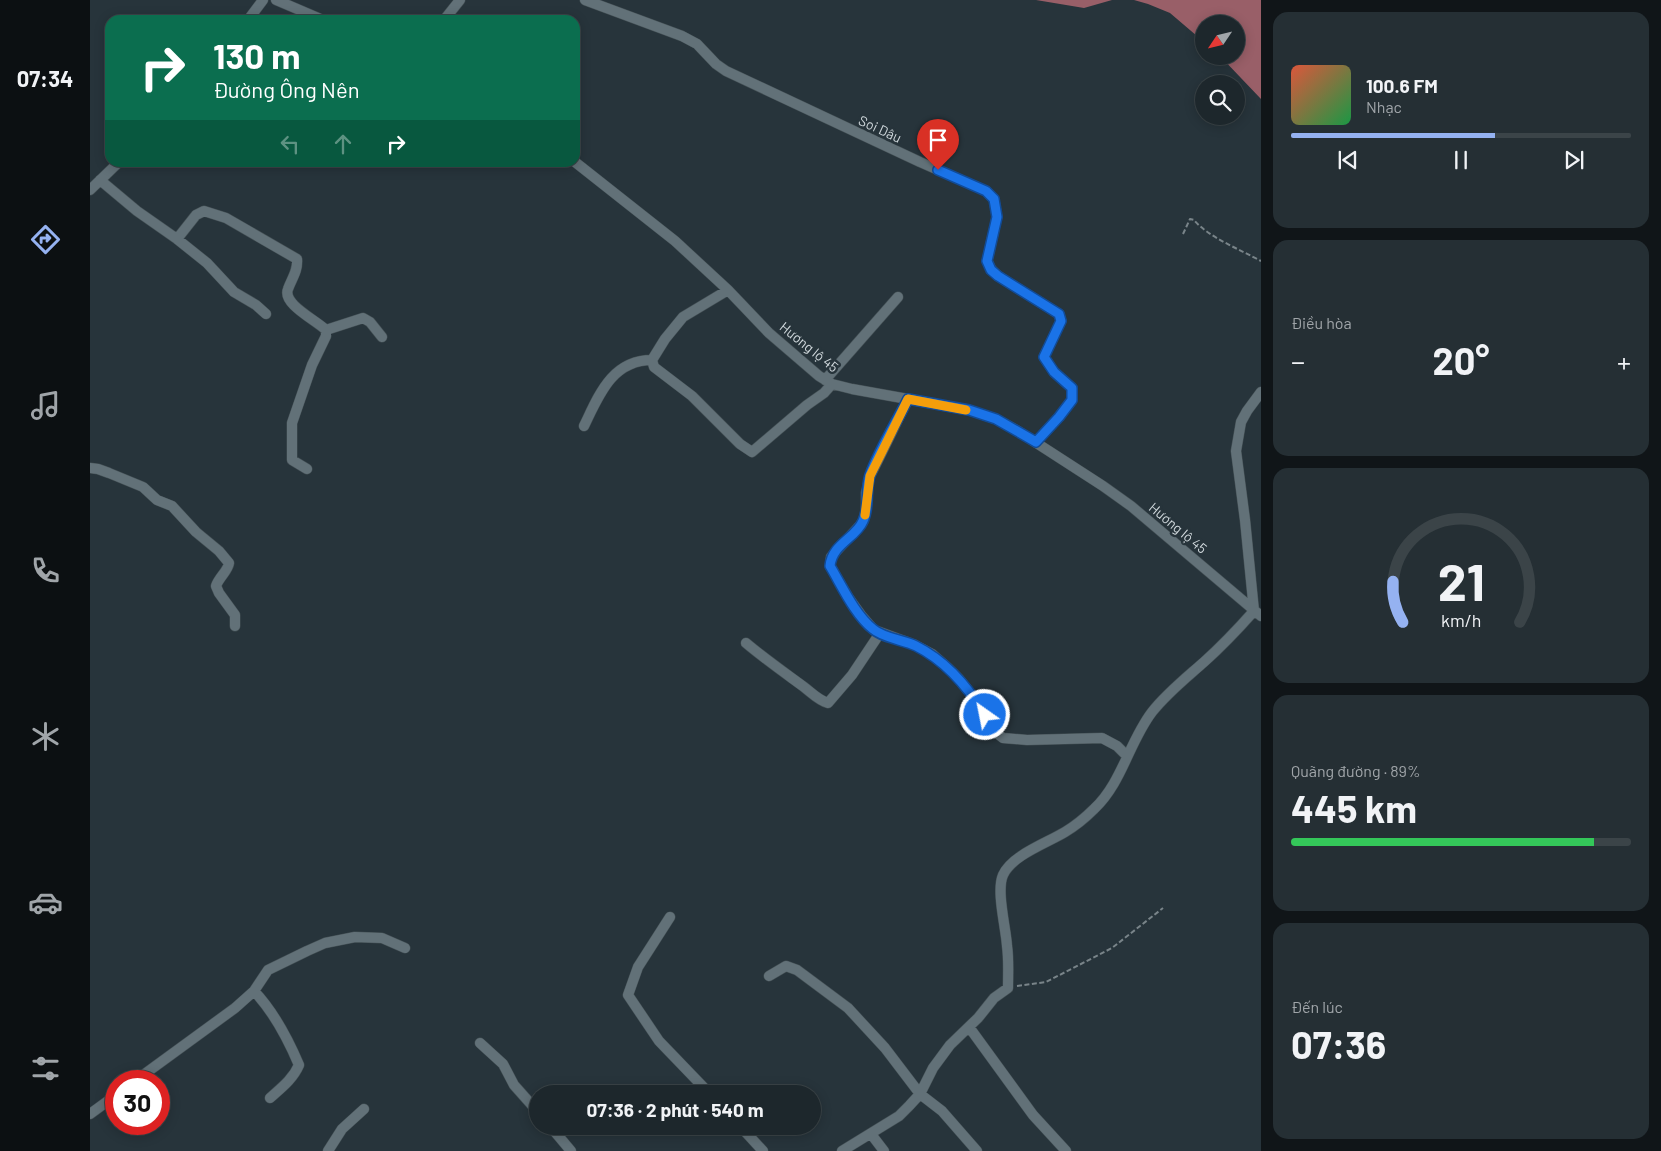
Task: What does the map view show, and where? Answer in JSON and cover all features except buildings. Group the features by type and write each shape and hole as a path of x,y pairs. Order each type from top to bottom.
{"street":[{"path":"252,15 263,0"},
{"path":"276,0 311,15"},
{"path":"448,15 460,0"},
{"name":"Soi Dâu","path":"585,0 682,36 697,44 716,64 726,71 986,191 994,199 997,217 987,261 991,270 1059,314 1061,321 1044,357 1054,372 1072,388 1072,400 1036,442"},
{"name":"Hương lộ 45","path":"580,166 675,241 728,290 769,333 829,382 969,410 996,419 1036,442 1131,506 1259,610"},
{"path":"90,190 114,167"},
{"path":"100,180 137,211 207,263 234,292 256,305 266,314"},
{"path":"176,239 196,215 204,211 226,218 297,259 297,267 287,293 288,299 296,308 319,323 326,330 326,336 312,365 292,423 292,460 307,469"},
{"path":"728,290 683,317 652,360 654,367 692,396 740,444 752,452 824,393 829,382 898,297"},
{"path":"326,330 363,318 370,322 382,337"},
{"path":"584,426 601,390 609,380 624,367 642,360 652,360"},
{"path":"842,1151 899,1116 920,1094 933,1068 950,1045 978,1018 994,998 1008,988 1008,947 1001,899 1002,878 1006,869 1032,850 1064,833 1084,819 1105,799 1137,735 1150,714 1165,696 1259,610 1236,451 1242,422 1247,411 1261,392"},
{"path":"908,399 870,476 863,522 831,557 830,566 848,597 874,630 915,645 932,654 948,668 975,699 994,731 1003,738 1027,740 1102,738 1117,746 1128,756"},
{"path":"90,468 98,469 143,487 157,500 172,506 196,532 225,558 229,566 218,580 216,586 235,615 235,626"},
{"path":"746,644 821,701 828,702 852,676 880,633"},
{"path":"670,917 638,967 628,995 659,1041 701,1085"},
{"path":"150,1070 235,1008 254,991 268,970 325,943 355,937 382,938 405,948"},
{"path":"769,976 786,966 797,970 848,1008 865,1024 920,1094 942,1111 977,1151"},
{"path":"254,991 268,1008 287,1040 299,1066 290,1080 270,1098"},
{"path":"969,1027 1034,1114 1066,1151"},
{"path":"480,1043 503,1064 514,1085 529,1102"},
{"path":"90,1114 105,1103"},
{"path":"328,1151 342,1128 364,1109"},
{"path":"871,1134 884,1151"},
{"path":"558,1135 572,1151"},
{"path":"748,1135 763,1151"}],"path":[{"path":"1183,234 1190,219 1194,220 1198,225 1226,243 1261,261"},
{"path":"1008,988 1046,982 1112,948 1163,908"}],"shaded area":[{"path":"1036,0 1112,0 1084,8"},
{"path":"1134,0 1261,0 1261,99 1245,82 1245,75 1238,75 1229,65 1245,65 1245,15 1195,15 1195,34 1170,13"}],"slow traffic":[{"path":"865,515 866,493 870,476 908,399 966,410"}],"route":[{"path":"938,170 986,191 994,199 997,217 987,261 991,270 998,276 1059,314 1061,321 1044,357 1054,372 1072,388 1072,400 1036,442 996,419 969,410 908,399 870,476 863,522 831,557 830,566 861,616 874,630 915,645 932,654 959,679 985,715"}]}
